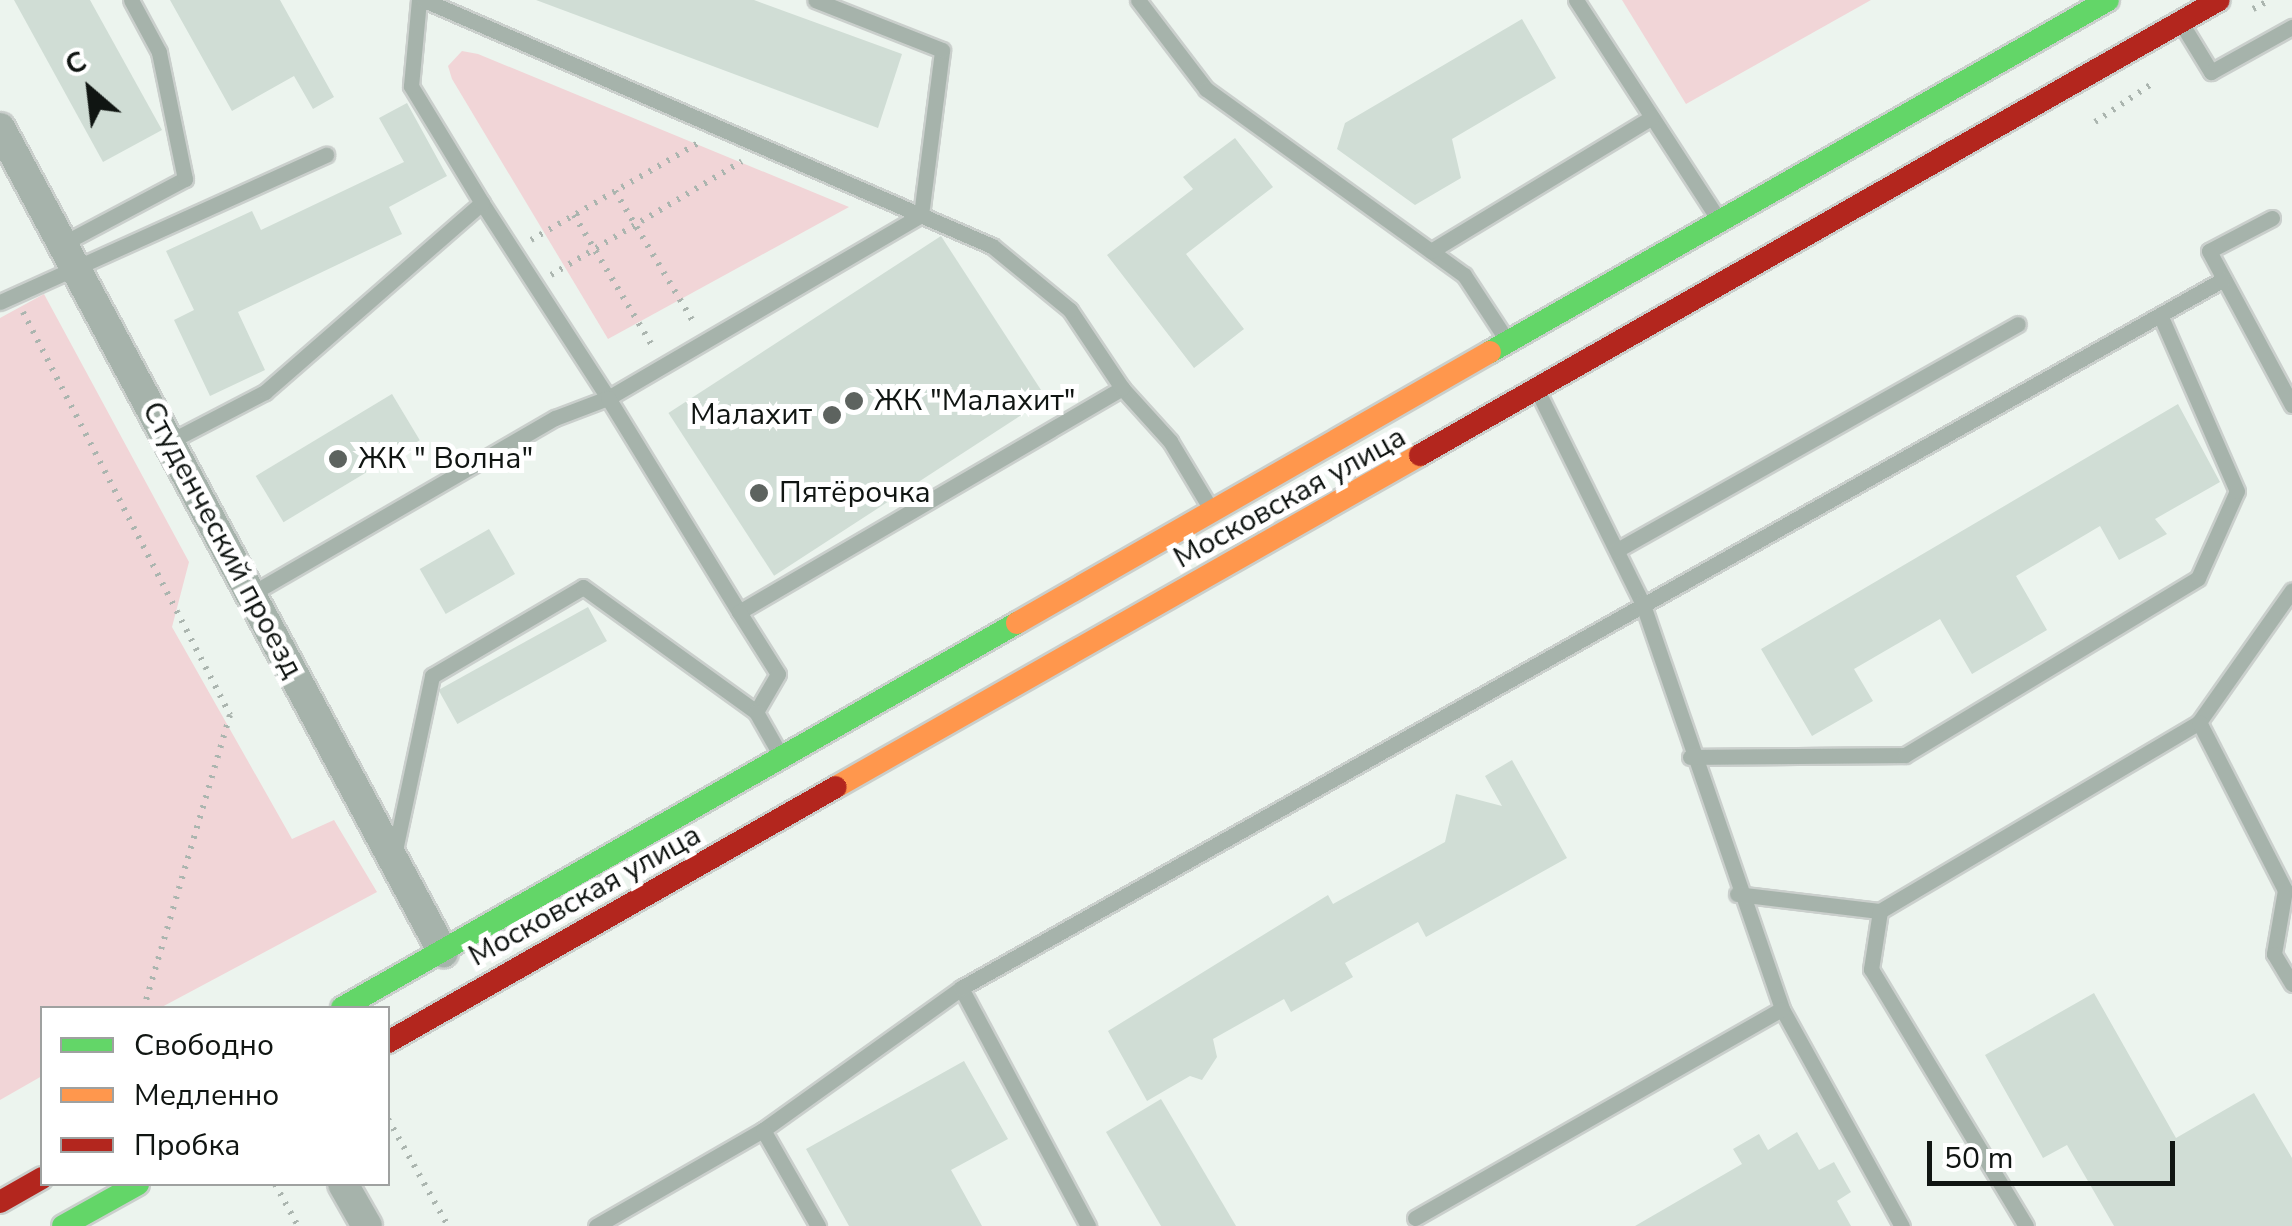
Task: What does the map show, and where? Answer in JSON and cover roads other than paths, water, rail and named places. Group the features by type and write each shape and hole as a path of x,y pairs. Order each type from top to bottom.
{"main road":[{"name":"Московская улица","path":"346,1006 1511,346 2108,0"},
{"name":"Московская улица","path":"390,1041 1538,392 2219,0"},
{"path":"0,1202 40,1179"},
{"path":"64,1226 134,1186"}],"street":[{"name":"Студенческий проезд","path":"0,128 443,952"},
{"path":"344,1186 367,1226"}],"lane":[{"path":"7,298 67,253 185,178 159,52 131,0"},
{"path":"756,712 778,674 411,86 422,0 992,246 1070,310 1122,388 1170,441 1214,514"},
{"path":"815,0 942,50 922,216"},
{"path":"1138,0 1206,89 1464,274 1511,346"},
{"path":"1576,0 1721,225"},
{"path":"2181,22 2211,72 2292,26"},
{"path":"1432,251 1652,118"},
{"path":"67,253 326,155"},
{"path":"170,442 265,392 482,202"},
{"path":"251,594 554,418 608,398 922,216"},
{"path":"2272,218 2209,251 2292,405"},
{"path":"596,1226 763,1130 961,988 1642,602 2224,280"},
{"path":"1690,757 1904,755 2198,578 2238,490 2160,316"},
{"path":"1617,550 2018,324"},
{"path":"739,612 1122,388"},
{"path":"1538,392 1642,602 1737,894 1782,1009 1902,1226"},
{"path":"393,860 432,676 583,588 756,712 783,759"},
{"path":"1737,894 1880,911 2199,722 2292,590"},
{"path":"2199,722 2285,890 2274,954 2292,984"},
{"path":"1880,911 1871,969 2026,1226"},
{"path":"961,988 1088,1226"},
{"path":"1415,1218 1782,1009"},
{"path":"763,1130 818,1226"}],"place":[{"name":"ЖК \"Малахит\"","path":"854,401"},
{"name":"Малахит","path":"832,415"},
{"name":"ЖК \" Волна\"","path":"338,459"},
{"name":"Пятёрочка","path":"759,493"}]}
